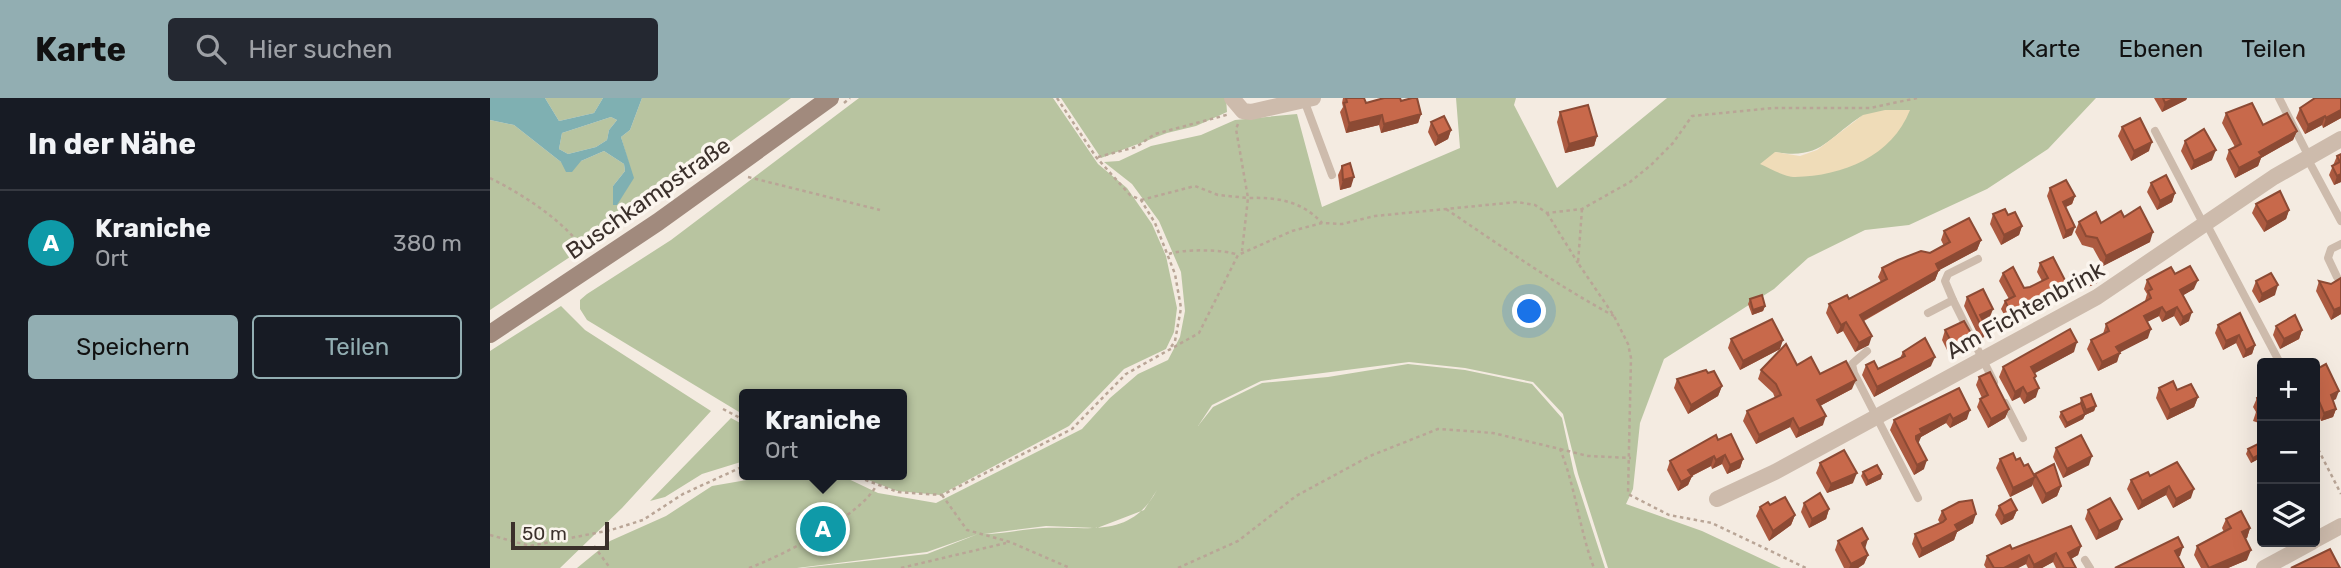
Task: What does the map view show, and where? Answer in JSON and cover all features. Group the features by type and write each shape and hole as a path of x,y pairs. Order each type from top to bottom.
{"main road":[{"name":"Buschkampstraße","path":"490,334 595,265 830,98"}],"street":[{"path":"1238,104 1261,111 1308,99"},
{"name":"Am Fichtenbrink","path":"1717,499 1768,476 2097,297 2307,156 2341,139"},
{"path":"2320,538 2341,526"},
{"path":"2264,568 2303,547"}],"lane":[{"path":"2279,98 2341,221"},
{"path":"1308,99 1332,175"},
{"path":"2155,131 2277,358"},
{"path":"2337,276 2328,258 2331,249 2341,244"},
{"path":"1978,258 1948,274 1945,281 2022,438"},
{"path":"1928,313 1953,300"},
{"path":"1867,351 1852,364 1876,418 1918,498"}],"path":[{"path":"1056,98 1096,157 1130,195 1141,200 1157,198 1175,189 1195,186 1218,195 1291,202 1311,211 1322,223"},
{"path":"1546,213 1582,209 1629,182 1673,143 1692,116 1773,108 1870,108 1917,98"},
{"path":"1096,157 1126,151 1155,134 1238,104 1236,129 1248,198 1242,251"},
{"path":"740,164 748,177 880,210"},
{"path":"490,178 569,232 595,265"},
{"path":"1141,200 1168,254 1181,307 1175,341 1168,352"},
{"path":"864,480 919,495 942,495 1072,429 1126,374 1199,333 1242,251 1292,231 1322,223 1342,224 1375,216 1517,202 1535,205 1546,213 1614,316 1628,344 1631,358 1631,458 1628,494 1636,501 1669,515 1712,523 1806,568"},
{"path":"1446,209 1566,290 1614,316"},
{"path":"1578,263 1582,209"},
{"path":"1168,254 1177,251 1214,250 1238,255"},
{"path":"723,409 739,418"},
{"path":"1178,568 1238,541 1296,496 1370,456 1438,429 1493,433 1588,456 1631,458"},
{"path":"1560,449 1570,473 1585,545 1594,568"},
{"path":"2320,453 2341,494"},
{"path":"490,534 530,546 611,530 643,520 682,494 739,468"},
{"path":"749,568 770,560 856,510 870,497 876,485"},
{"path":"942,495 967,530 1010,542 1070,568"},
{"path":"901,568 1010,542"},
{"path":"593,546 610,568"}],"green space":[{"path":"545,98 603,98 594,113 559,121"},
{"path":"642,98 791,98 585,247 490,310 490,120 514,125 561,162 581,161 604,151 624,164 625,171 613,186 613,204 617,204 633,178 621,137 630,130"},
{"path":"859,98 1053,98 1098,164 1127,188 1152,224 1166,256 1177,308 1174,332 1166,349 1124,369 1069,426 940,495 897,491 868,480 907,480 907,389 739,389 739,412 587,320 580,309 580,300 671,240"},
{"path":"1061,98 1226,98 1227,112 1196,126 1167,133 1101,158"},
{"path":"1456,98 1516,98 1514,105 1557,188 1667,98 2096,98 2048,149 1987,189 1909,225 1865,230 1808,258 1774,289 1664,359 1640,423 1633,489 1626,504 1702,531 1781,568 1608,568 1578,474 1563,414 1533,382 1465,368 1409,362 1261,381 1212,405 1198,426 1213,407 1262,383 1328,377 1408,364 1465,370 1532,384 1562,418 1574,473 1605,568 802,568 927,554 978,534 927,552 797,568 577,568 610,541 666,516 712,486 746,480 851,480 878,493 936,503 1082,429 1110,398 1138,374 1168,360 1180,337 1185,311 1181,272 1159,221 1132,184 1104,162 1119,161 1151,146 1201,135 1235,120 1297,114 1322,207 1460,148","holes":["1863,115 1793,177 1775,152 1791,154 1814,150","1140,512 1108,527 1098,527","1046,526 1094,528 1043,528 999,533 984,534"]},
{"path":"611,117 617,120 609,130 607,140 596,147 568,154 559,149 562,133"},
{"path":"561,306 585,330 711,411 622,508 560,568 490,568 490,351"},
{"path":"731,418 739,422 739,463 702,474 665,497 650,501"}],"sand":[{"path":"1885,110 1910,110 1891,140 1864,160 1848,167 1831,173 1791,177 1760,164 1775,152 1800,156 1817,150 1863,115"}],"water":[{"path":"490,98 545,98 559,121 594,113 603,98 642,98 630,130 621,137 634,178 617,205 613,205 613,186 625,171 624,164 604,151 581,161 572,172 566,172 561,162 514,125 490,120","holes":["611,117 617,120 609,130 607,140 596,147 568,154 559,149 562,133"]}],"building":[{"path":"1346,98 1364,98 1366,103 1384,98 1400,98 1401,101 1417,98 1421,114 1384,124 1382,115 1349,123 1344,103 1347,102"},
{"path":"2315,98 2341,98 2341,110 2308,125 2300,108"},
{"path":"2252,103 2263,125 2287,113 2297,131 2259,152 2262,156 2239,168 2229,150 2241,144 2226,113"},
{"path":"1588,105 1597,136 1569,144 1560,112"},
{"path":"1444,116 1451,130 1438,136 1431,122"},
{"path":"2140,118 2152,142 2134,151 2122,127"},
{"path":"2204,129 2216,150 2194,161 2185,141"},
{"path":"2341,154 2341,174 2337,176 2332,166 2340,162 2337,156"},
{"path":"1350,163 1354,177 1343,180 1342,166"},
{"path":"2166,175 2175,193 2160,201 2151,183"},
{"path":"2066,180 2075,196 2063,202 2075,227 2066,231 2050,188"},
{"path":"2280,191 2289,210 2267,222 2256,204"},
{"path":"2140,207 2153,232 2106,256 2097,238 2086,236 2079,222 2096,212 2101,223 2121,211 2124,217"},
{"path":"2005,209 2008,215 2015,212 2022,226 2004,235 1993,214"},
{"path":"1969,218 1981,240 1936,264 1939,270 1860,315 1872,336 1859,343 1846,322 1841,325 1829,304 1847,295 1849,299 1887,279 1882,268 1921,251 1930,253 1950,242 1944,231"},
{"path":"2053,257 2068,286 2012,315 2005,301 2015,296 2003,273 2013,267 2024,288 2030,287 2048,278 2040,263"},
{"path":"2190,266 2198,280 2180,290 2192,312 2183,317 2177,307 2166,313 2162,307 2144,316 2151,329 2116,347 2120,353 2102,362 2091,340 2109,331 2106,324 2151,298 2148,291 2152,289 2147,280 2171,267 2175,274"},
{"path":"2095,269 2099,278 2089,282 2086,273"},
{"path":"2271,273 2278,285 2262,294 2256,281"},
{"path":"2341,278 2341,307 2334,310 2319,281 2331,284"},
{"path":"1983,289 1993,309 1980,315 1987,328 1983,330 1967,297"},
{"path":"1762,295 1765,306 1753,310 1750,299"},
{"path":"2240,313 2255,345 2246,350 2239,335 2226,341 2218,325"},
{"path":"2295,315 2302,330 2284,339 2276,326"},
{"path":"1772,319 1783,340 1743,361 1731,339"},
{"path":"1964,321 1972,335 1953,345 1945,330"},
{"path":"2070,329 2077,342 2031,367 2039,388 2027,394 2023,387 2015,392 2003,367"},
{"path":"1925,338 1935,357 1877,387 1866,365 1874,361 1878,369 1905,356 1903,352"},
{"path":"1786,344 1797,365 1811,357 1820,374 1846,361 1856,380 1817,400 1826,416 1799,429 1793,418 1759,435 1747,411 1781,395 1776,384 1761,370"},
{"path":"2326,364 2339,391 2331,395 2336,409 2324,413 2320,404 2320,367"},
{"path":"1706,370 1708,373 1714,371 1722,386 1691,405 1677,379"},
{"path":"1990,372 2009,409 1991,419 1980,399 1988,395 1979,377"},
{"path":"2173,381 2177,390 2191,384 2198,397 2170,410 2159,388"},
{"path":"1959,388 1970,410 1953,419 1950,414 1920,429 1922,433 1916,436 1916,439 1927,460 1917,465 1894,420"},
{"path":"2091,394 2096,406 2086,410 2081,398"},
{"path":"2081,403 2085,414 2067,423 2061,412"},
{"path":"1731,434 1743,459 1730,465 1725,455 1716,460 1714,456 1688,470 1692,476 1681,482 1670,461 1716,435 1718,440"},
{"path":"2081,435 2092,456 2067,469 2056,448"},
{"path":"2257,444 2257,456 2253,458 2248,449"},
{"path":"1844,450 1857,473 1831,484 1820,463"},
{"path":"2013,453 2016,460 2020,458 2024,466 2028,464 2035,477 2013,488 2000,459"},
{"path":"2177,462 2194,489 2176,499 2169,486 2142,501 2131,480 2148,472 2150,476"},
{"path":"2054,464 2061,486 2046,494 2035,474"},
{"path":"1877,465 1882,474 1868,481 1863,472"},
{"path":"1820,493 1829,509 1812,519 1804,503"},
{"path":"1785,497 1795,515 1773,531 1760,507"},
{"path":"2110,498 2122,519 2099,531 2088,510"},
{"path":"2011,499 2017,510 2004,516 1999,506"},
{"path":"1972,500 1976,514 1955,525 1958,530 1922,549 1915,534 1943,522 1946,519 1942,511 1959,502"},
{"path":"2241,511 2250,528 2242,532 2251,550 2209,568 2197,546 2231,528 2226,519"},
{"path":"2071,526 2081,546 2068,553 2076,568 2064,568 2056,553 2034,565 2029,555 2004,568 1994,568 1987,556 2010,545 2012,549"},
{"path":"1862,528 1868,539 1862,543 1868,555 1851,564 1838,541"},
{"path":"2178,537 2183,547 2175,551 2184,568 2115,568"},
{"path":"2330,549 2340,568 2291,568"}],"place":[{"name":"Kraniche","path":"823,529"}]}
